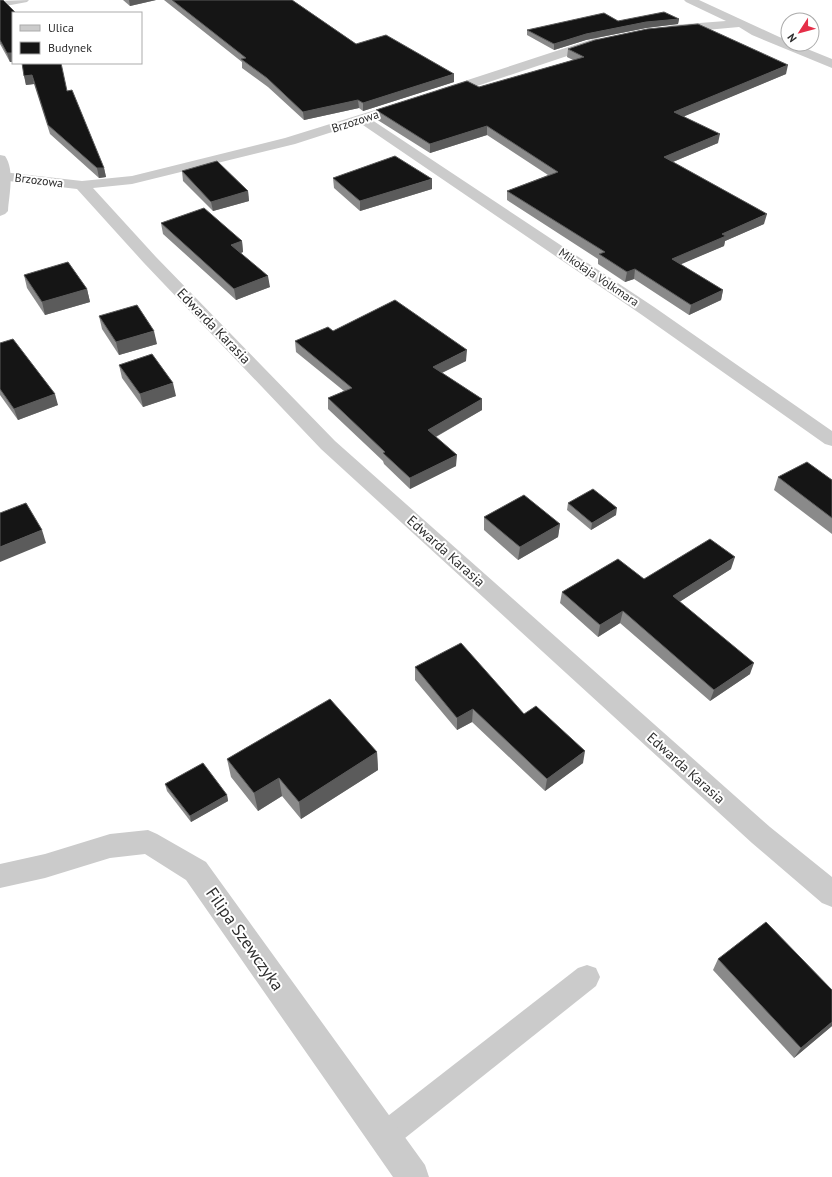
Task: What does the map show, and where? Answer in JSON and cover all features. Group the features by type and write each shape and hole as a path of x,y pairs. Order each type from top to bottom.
{"street":[{"path":"0,4 23,0"},
{"path":"690,0 741,23 756,32 832,64"},
{"path":"663,30 741,23"},
{"path":"428,97 583,46 609,39"},
{"name":"Brzozowa","path":"3,176 82,185 132,180 290,141 414,102"},
{"name":"Mikołaja Volkmara","path":"362,119 648,311 832,440"},
{"path":"0,159 3,176 0,211"},
{"name":"Edwarda Karasia","path":"82,185 150,260 328,445 761,835 832,894"},
{"name":"Filipa Szewczyka","path":"0,876 45,866 110,846 148,842 196,871 413,1177"}],"lane":[{"path":"385,1136 587,977"}],"building":[{"path":"0,0 3,0 15,12 12,12 12,53 7,53 0,40"},
{"path":"172,0 292,0 356,44 386,35 454,74 363,103 358,100 303,112 267,78 241,59 246,58"},
{"path":"664,12 679,19 646,22 586,34 554,44 527,30 604,13 618,21"},
{"path":"698,24 788,65 674,112 720,134 664,157 767,214 722,234 726,236 672,259 723,290 691,305 635,269 627,272 599,254 605,252 507,191 558,172 487,126 430,144 376,110 467,81 479,87 584,57 568,49 595,40 647,29"},
{"path":"22,64 61,64 67,91 72,90 104,168 97,168 48,125 32,75 24,76"},
{"path":"395,156 432,179 360,201 333,178"},
{"path":"217,161 248,191 211,202 182,171"},
{"path":"204,208 242,241 231,245 268,276 234,289 161,223"},
{"path":"68,262 87,289 42,302 24,275"},
{"path":"395,300 467,350 433,367 482,399 428,430 457,455 410,478 328,398 352,388 295,341 328,327 333,331"},
{"path":"137,305 154,331 116,342 99,316"},
{"path":"13,339 55,394 14,409 0,389 0,343"},
{"path":"152,354 173,383 140,394 119,365"},
{"path":"807,462 832,480 832,518 778,477"},
{"path":"593,489 617,508 592,523 568,503"},
{"path":"524,495 560,524 520,547 484,517"},
{"path":"26,503 42,530 0,547 0,513"},
{"path":"710,539 735,557 673,596 754,663 714,690 623,611 600,625 562,592 618,559 644,579"},
{"path":"461,643 524,714 536,706 585,751 547,779 473,709 457,718 415,667"},
{"path":"330,699 377,752 299,802 279,778 254,793 227,759"},
{"path":"203,763 227,795 190,816 165,784"},
{"path":"766,922 832,990 832,1022 801,1048 718,959"}]}
